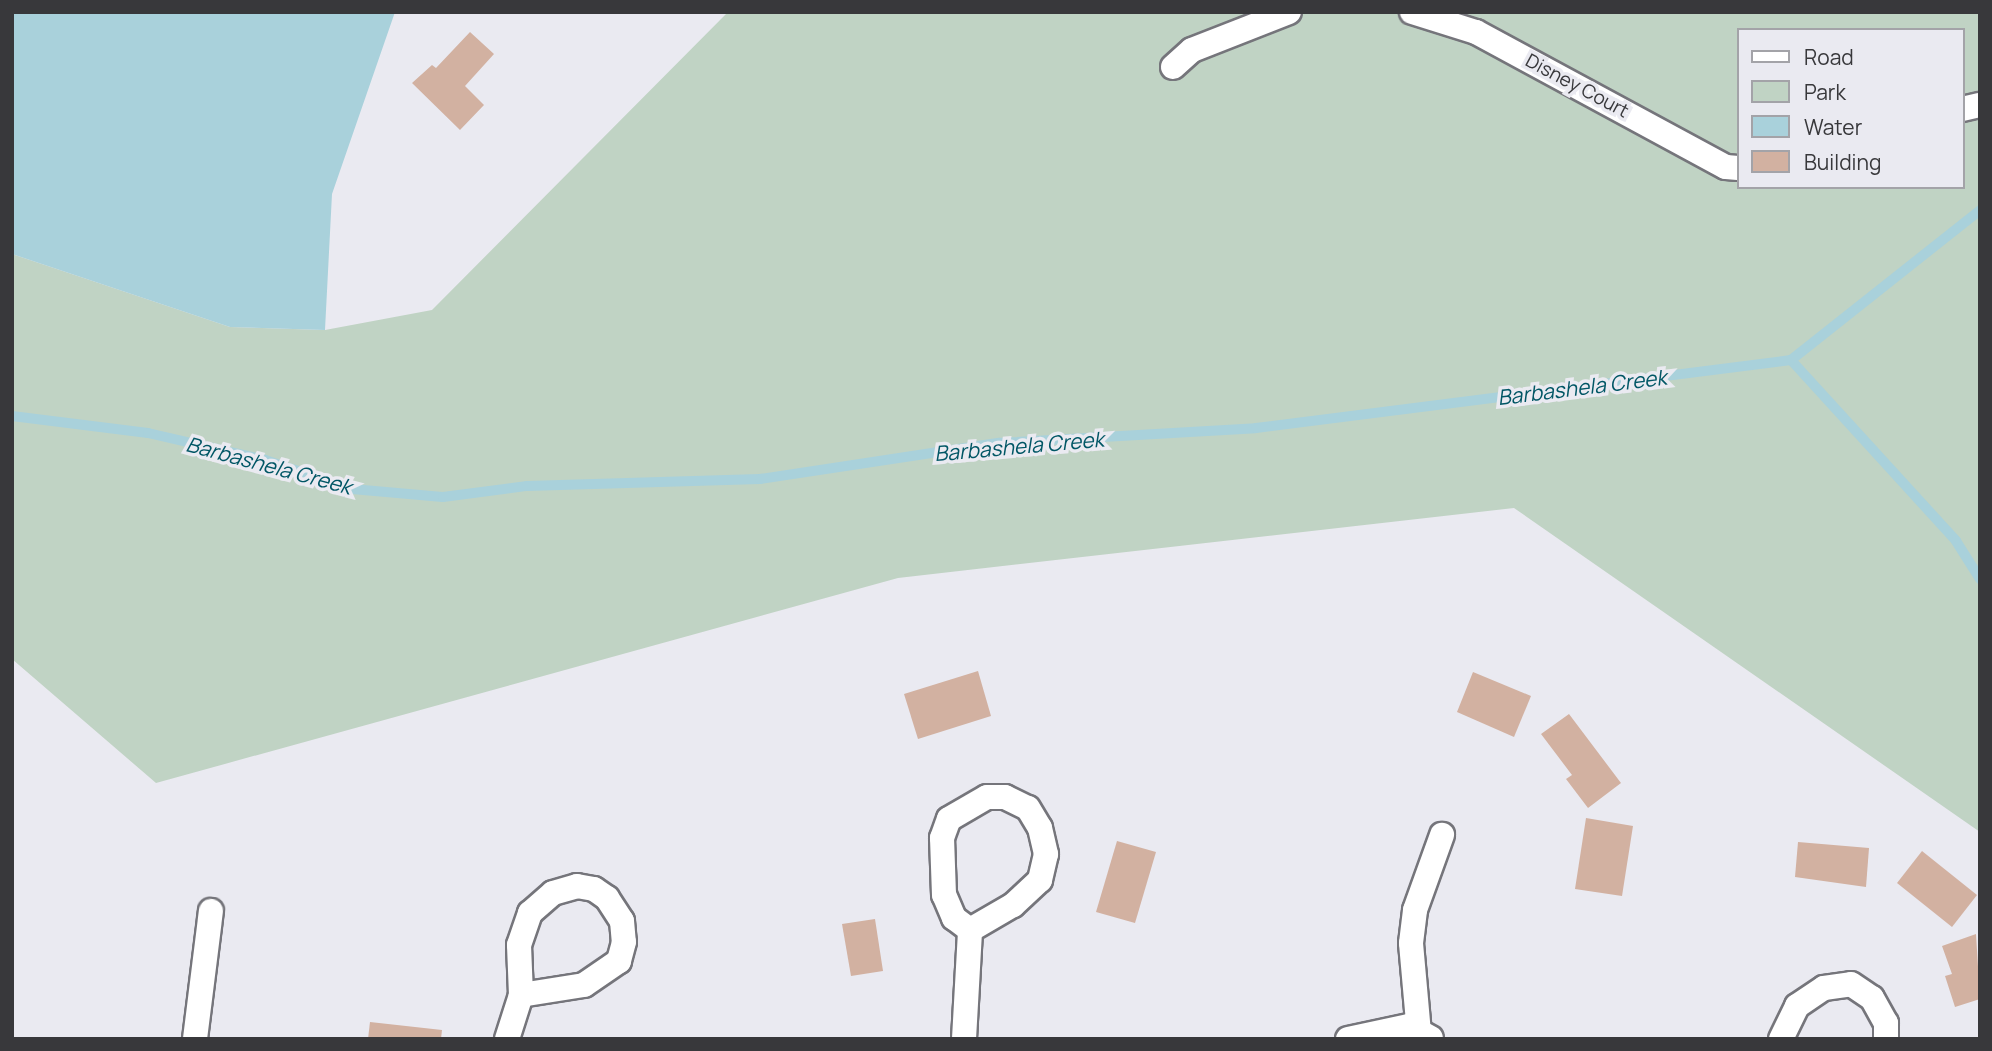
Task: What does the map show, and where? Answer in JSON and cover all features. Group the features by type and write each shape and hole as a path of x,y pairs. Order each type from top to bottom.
{"street":[{"path":"1173,67 1192,50 1289,12"},
{"name":"Disney Court","path":"1412,12 1476,32 1726,167 1736,168"},
{"path":"987,797 1005,797 1028,808 1040,828 1046,854 1040,880 1013,905 970,930 954,918 944,895 942,838 949,819 965,806 987,797"},
{"path":"1426,1036 1411,943 1415,910 1442,835"},
{"path":"507,1039 521,995 519,945 530,913 553,893 577,886 607,898 622,921 624,942 619,961 584,985 521,995"},
{"path":"195,1039 211,911"},
{"path":"964,1039 970,930"},
{"path":"1781,1039 1797,1006 1824,988 1851,984 1872,998 1886,1023 1886,1039"},
{"path":"1348,1039 1409,1026 1426,1036"}],"green space":[{"path":"728,12 1980,12 1980,832 1514,508 898,578 156,783 12,659 12,254 230,327 325,330 432,310"}],"water":[{"path":"12,12 395,12 332,194 325,330 230,327 12,254"}],"building":[{"path":"470,32 494,54 465,86 484,105 460,130 412,83 432,65 436,68"},
{"path":"978,671 991,716 918,739 904,694"},
{"path":"1473,672 1531,696 1514,737 1457,712"},
{"path":"1569,714 1621,783 1588,808 1566,779 1572,775 1541,734"},
{"path":"1586,818 1633,826 1622,896 1575,889"},
{"path":"1117,841 1156,852 1135,923 1096,912"},
{"path":"1798,842 1869,848 1866,887 1795,877"},
{"path":"1922,851 1977,895 1952,927 1897,883"},
{"path":"875,919 883,971 851,976 842,924"},
{"path":"1976,934 1980,999 1955,1007 1945,976 1952,974 1942,946"},
{"path":"370,1022 442,1030 441,1039 368,1039"}],"waterway":[{"name":"Barbashela Creek","path":"12,416 148,433 265,460 352,489 443,497 527,486 760,479 999,443 1256,428 1791,360 1980,210"},
{"path":"1791,360 1956,541 1980,579"}]}
